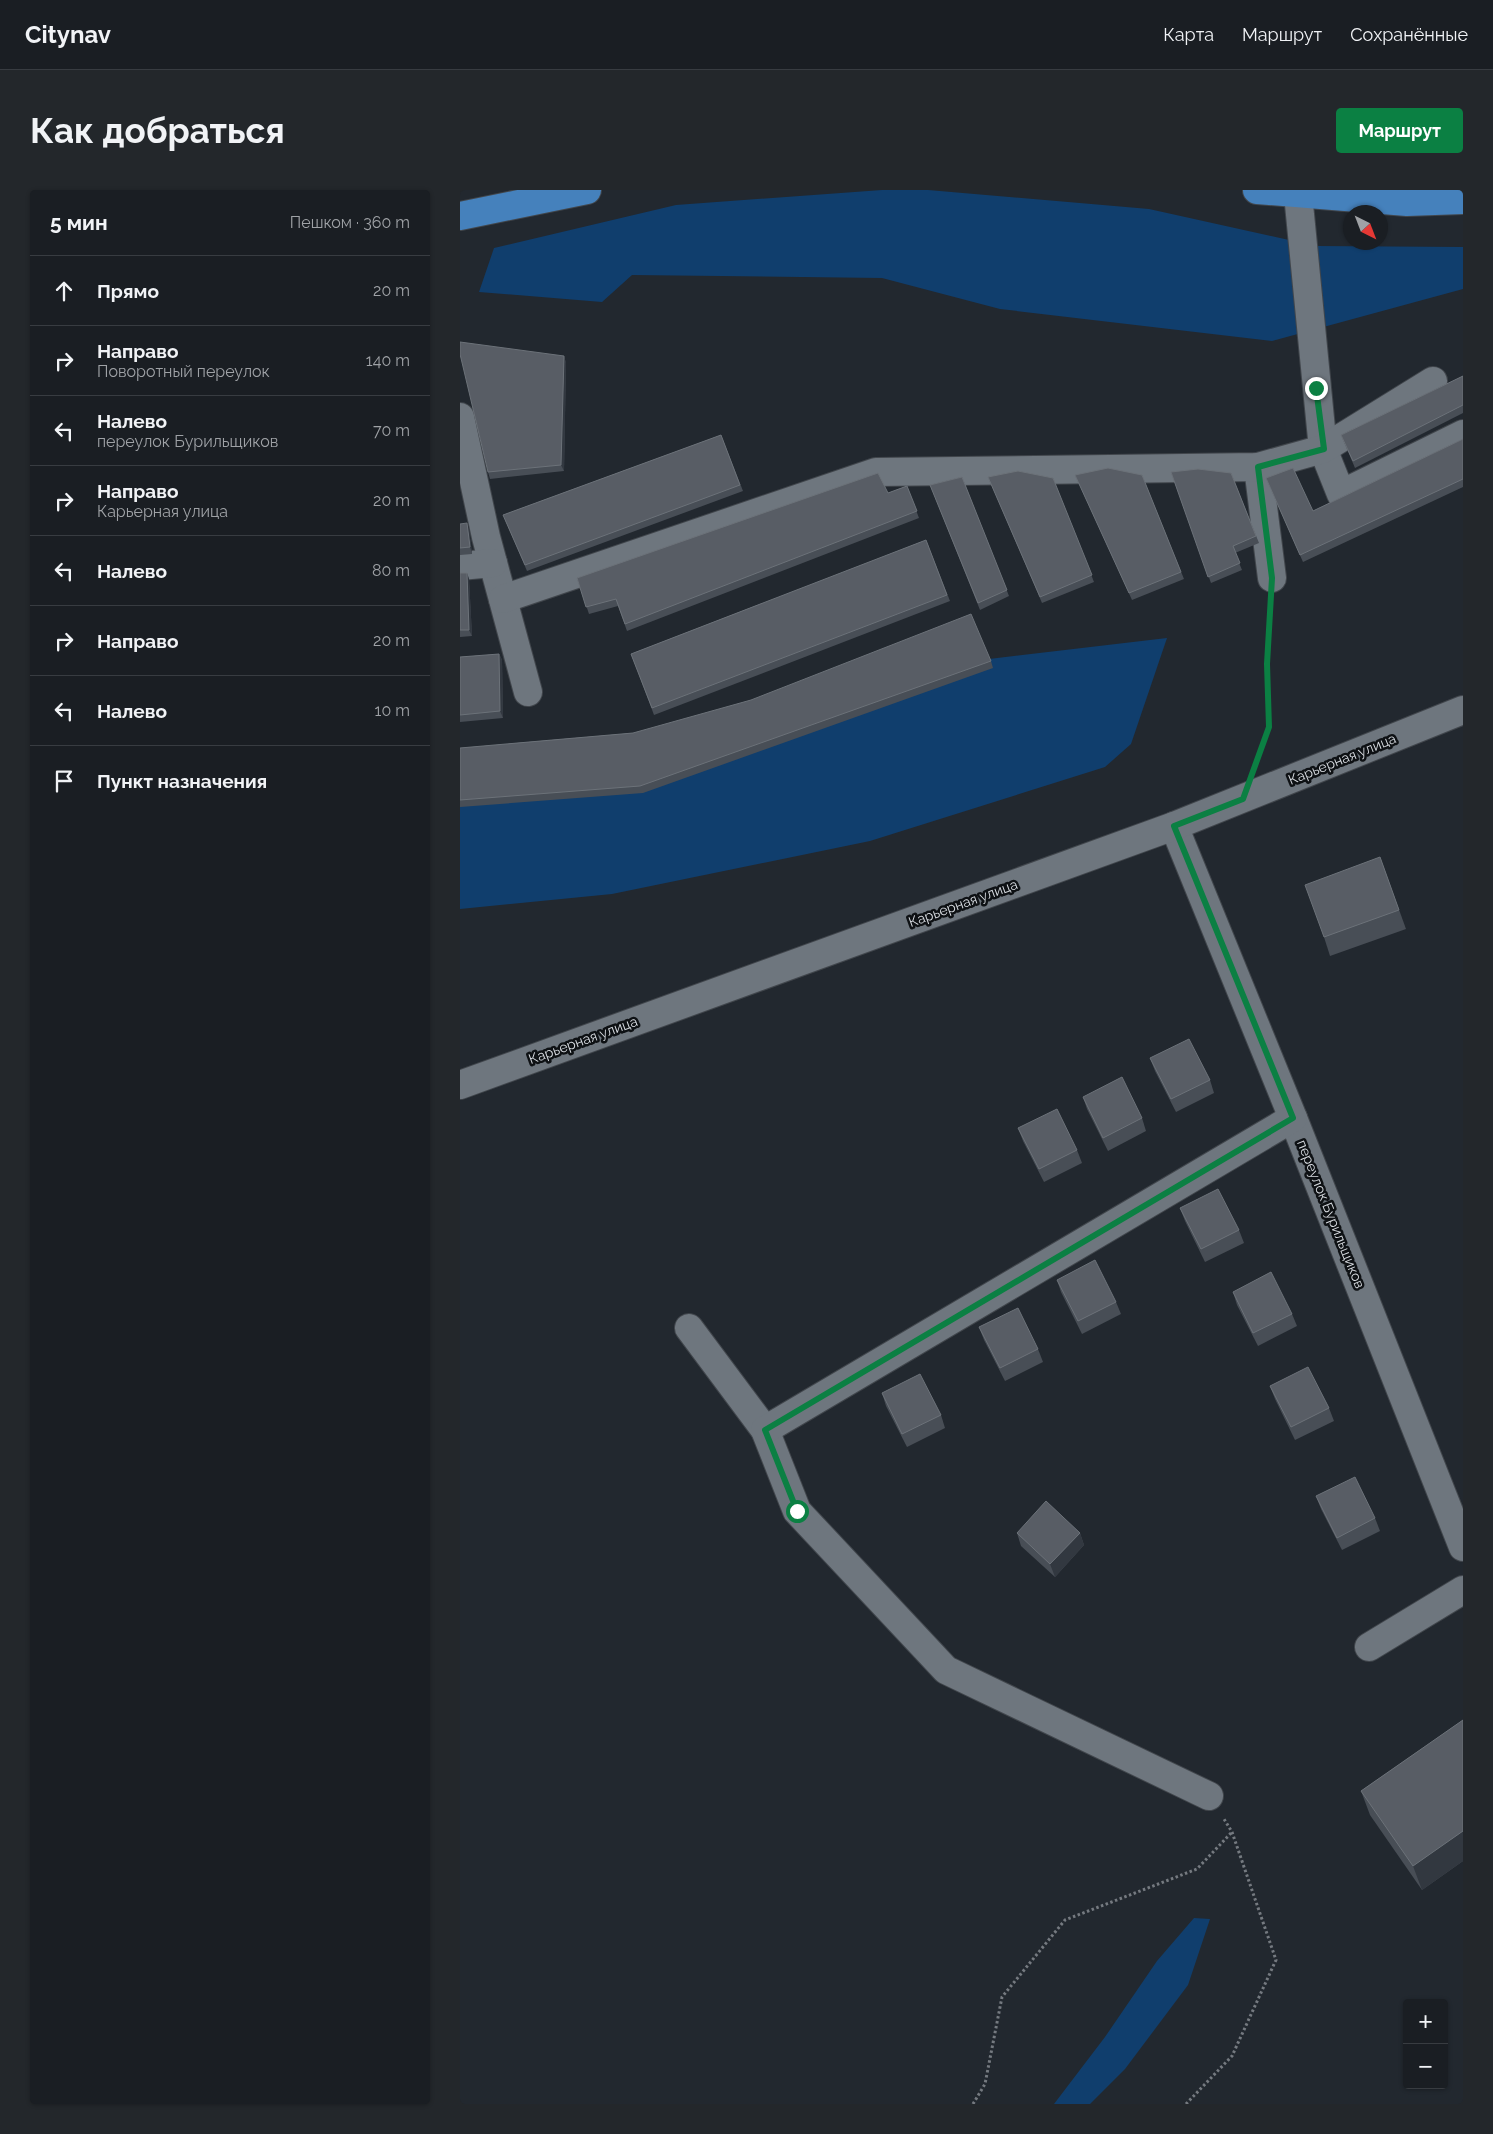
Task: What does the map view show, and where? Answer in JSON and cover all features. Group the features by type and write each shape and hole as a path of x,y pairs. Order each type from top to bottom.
{"main road":[{"path":"460,216 587,190"},
{"path":"1257,190 1407,202 1463,200"}],"street":[{"path":"1298,194 1324,449 1341,494 1463,434"},
{"path":"503,599 876,472 1258,467 1324,449 1433,381"},
{"path":"460,417 467,477 493,563 528,692"},
{"path":"1258,467 1272,578"},
{"path":"460,566 493,563"},
{"name":"Карьерная улица","path":"460,1085 1174,826 1463,710"},
{"name":"переулок Бурильщиков","path":"1174,826 1293,1118 1463,1547"},
{"path":"765,1430 1293,1118"},
{"path":"689,1328 765,1430 797,1511 946,1670 1209,1796"},
{"path":"1369,1647 1463,1590"}],"path":[{"path":"1243,799 1269,727 1267,664 1272,578"},
{"path":"973,2104 985,2084 1002,1997 1065,1920 1198,1869 1232,1832 1276,1960 1232,2056 1186,2104"}],"shaded area":[{"path":"882,190 928,190 1149,209 1316,246 1343,246 1343,250 1388,250 1388,246 1463,247 1463,289 1272,341 1000,309 882,278 632,275 602,302 479,292 494,248 676,205"},
{"path":"1167,638 1131,744 1105,767 870,841 612,894 460,909 460,785 989,659"},
{"path":"1194,1918 1210,1919 1188,1985 1125,2069 1090,2104 1054,2104 1105,2037 1157,1961"}],"building":[{"path":"460,342 564,356 561,465 488,472 460,354"},
{"path":"1463,376 1463,405 1353,461 1341,435"},
{"path":"721,435 740,485 525,565 503,515"},
{"path":"1463,439 1463,479 1300,555 1266,478 1293,468 1313,511"},
{"path":"1108,468 1142,475 1181,572 1129,593 1075,475"},
{"path":"1198,469 1231,473 1256,536 1233,546 1240,563 1208,577 1171,472"},
{"path":"1018,471 1053,478 1092,575 1040,597 988,477"},
{"path":"878,473 888,493 907,486 917,511 625,624 616,599 586,607 577,578"},
{"path":"962,477 1007,590 978,603 930,485"},
{"path":"467,523 470,547 460,548 460,524"},
{"path":"926,540 947,595 652,708 631,654"},
{"path":"460,573 467,573 469,630 460,630"},
{"path":"971,614 991,661 640,786 460,800 460,748 633,733 751,700"},
{"path":"499,654 500,711 460,715 460,657"},
{"path":"1380,857 1399,910 1324,937 1305,885"},
{"path":"1189,1039 1210,1080 1171,1099 1150,1058"},
{"path":"1122,1077 1142,1118 1103,1138 1083,1097"},
{"path":"1057,1109 1077,1150 1039,1169 1018,1128"},
{"path":"1218,1189 1239,1230 1201,1249 1180,1208"},
{"path":"1095,1260 1116,1302 1078,1321 1057,1280"},
{"path":"1271,1272 1292,1314 1253,1333 1233,1292"},
{"path":"1018,1308 1038,1349 1000,1368 979,1327"},
{"path":"1308,1367 1329,1408 1291,1427 1270,1386"},
{"path":"920,1374 941,1415 902,1434 882,1393"},
{"path":"1355,1477 1375,1518 1337,1538 1316,1496"},
{"path":"1046,1501 1080,1533 1050,1564 1017,1533"},
{"path":"1463,1720 1463,1831 1413,1866 1361,1791"}],"route":[{"path":"797,1511 765,1430 1293,1118 1174,826 1243,799 1269,727 1267,664 1272,578 1258,467 1324,449 1316,388"}]}
